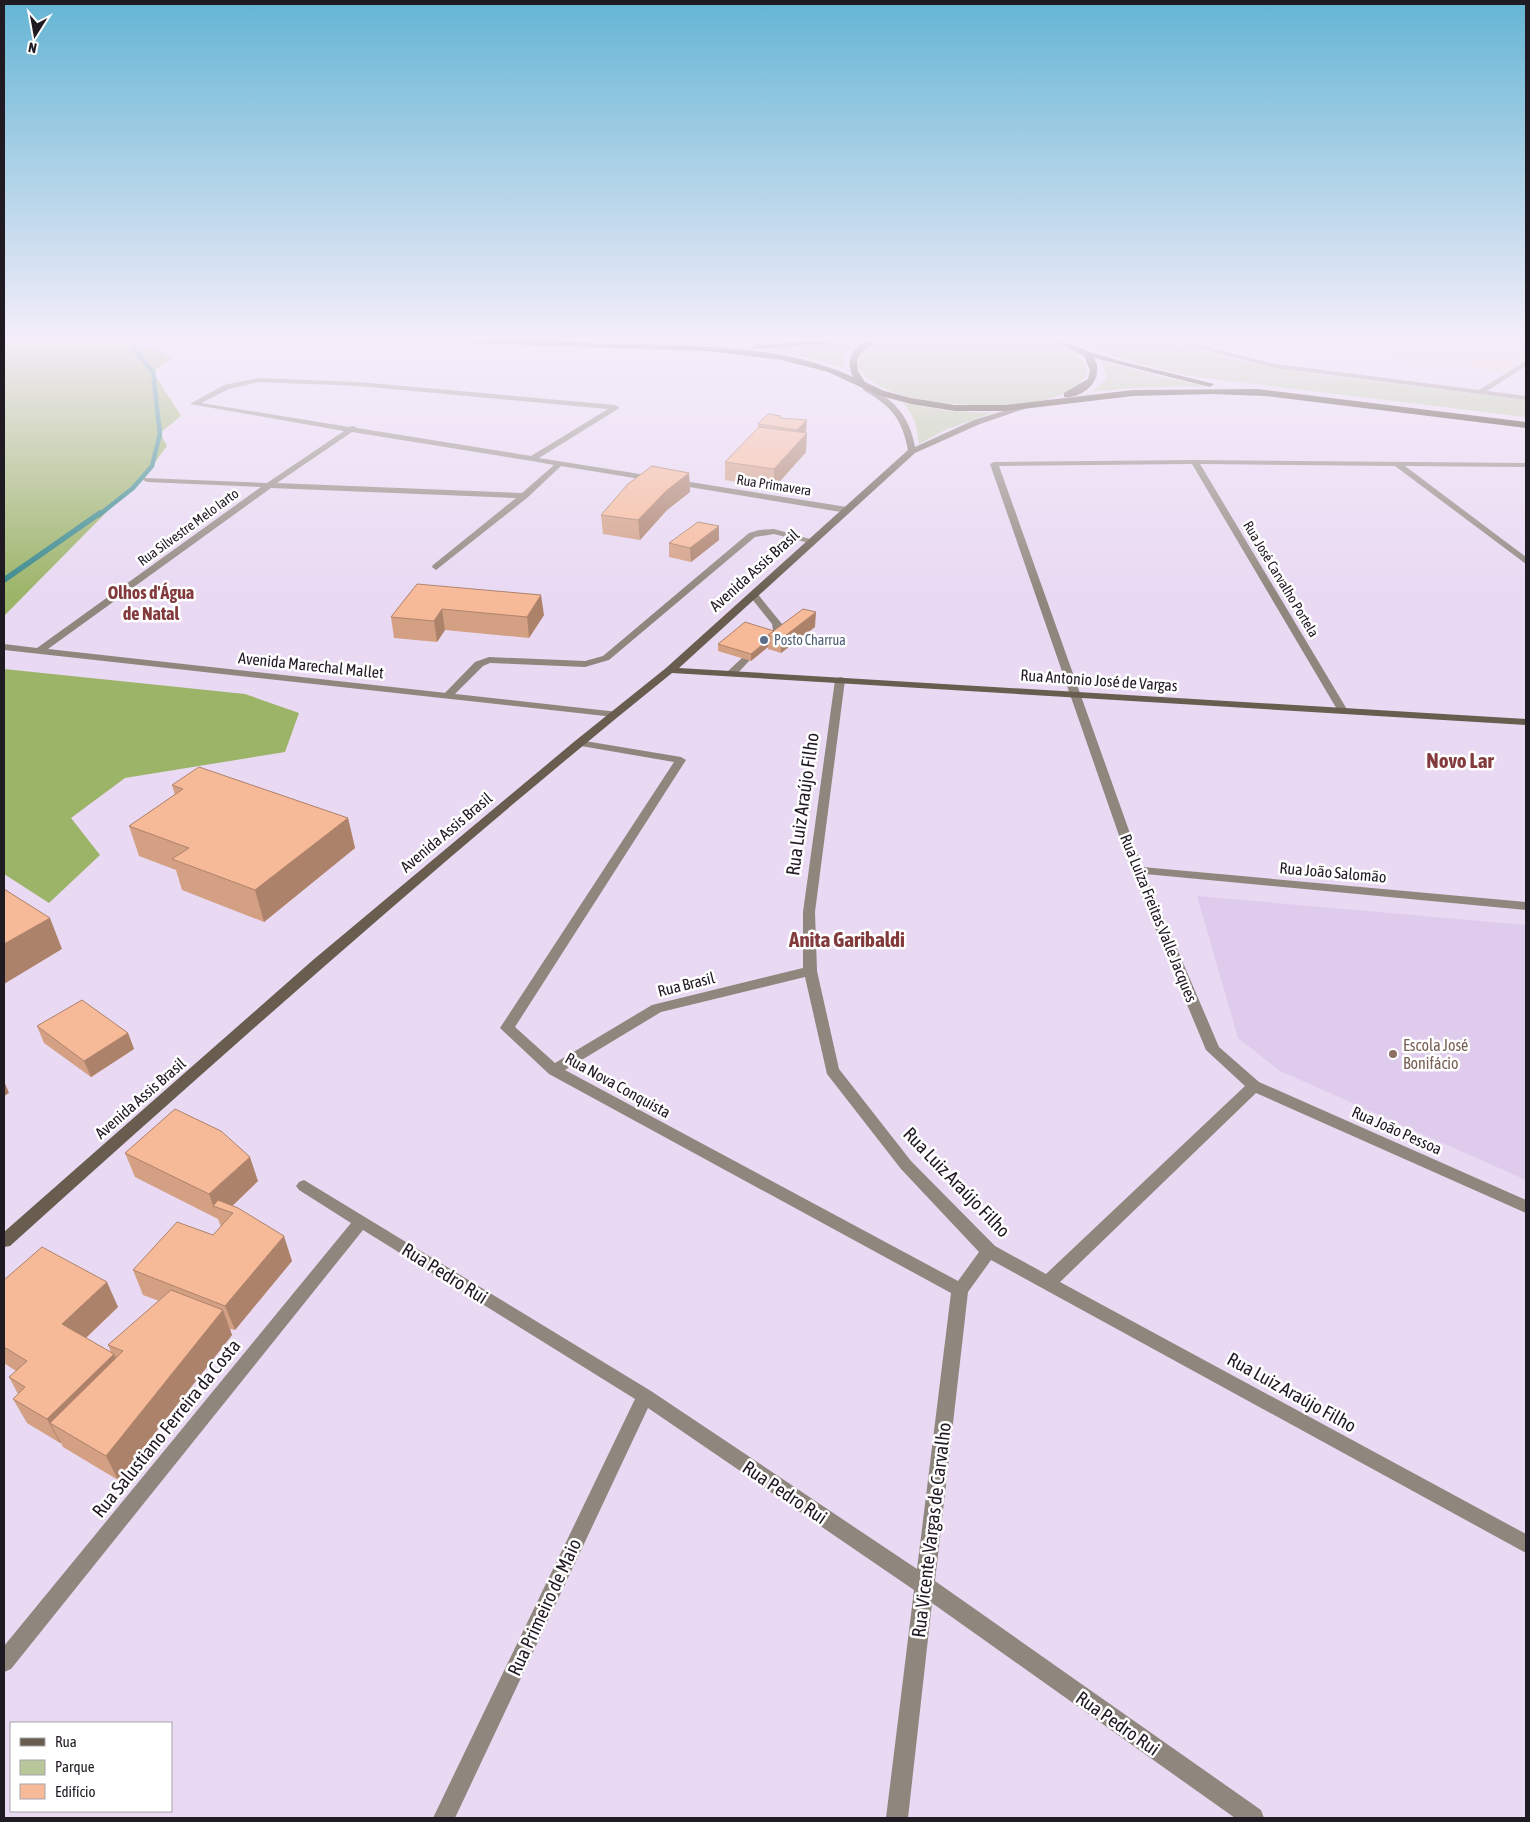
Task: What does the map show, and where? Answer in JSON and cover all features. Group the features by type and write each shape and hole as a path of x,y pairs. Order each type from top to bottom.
{"main road":[{"path":"905,426 909,433 912,451"},
{"name":"Avenida Assis Brasil","path":"4,1241 318,963 614,714 670,670 912,451 968,426"},
{"name":"Rua Antonio José de Vargas","path":"670,670 1526,722"}],"street":[{"name":"Rua Primavera","path":"340,426 847,510"},
{"name":"Rua Primavera","path":"532,458 582,426"},
{"name":"Rua Silvestre Melo Iarto","path":"40,650 269,485 353,428"},
{"path":"1195,462 1526,465"},
{"name":"Rua Luiza Freitas Valle Jacques","path":"1195,462 994,464 1137,870 1213,1050 1254,1086"},
{"name":"Rua José Carvalho Portela","path":"1195,462 1343,711"},
{"path":"436,567 524,496 560,463"},
{"path":"1396,463 1526,561"},
{"path":"147,480 524,496"},
{"path":"448,695 479,664 489,660 585,664 598,662 606,658 752,535 759,532 770,532 813,541"},
{"path":"753,594 777,624 778,630 772,637"},
{"name":"Avenida Marechal Mallet","path":"4,647 614,714"},
{"path":"732,673 746,659"},
{"name":"Rua Luiz Araújo Filho","path":"840,680 809,912 810,971 832,1070 906,1165 989,1251 1526,1544"},
{"name":"Rua Nova Conquista","path":"580,743 681,760 507,1028 554,1070 960,1290"},
{"name":"Rua João Salomão","path":"1137,870 1526,906"},
{"name":"Rua Brasil","path":"554,1070 657,1008 810,971"},
{"path":"1048,1282 1254,1086"},
{"name":"Rua João Pessoa","path":"1254,1086 1526,1207"},
{"name":"Rua Pedro Rui","path":"304,1186 645,1396 924,1586 1253,1818"},
{"name":"Rua Salustiano Ferreira da Costa","path":"4,1662 361,1221"},
{"name":"Rua Vicente Vargas de Carvalho","path":"897,1818 960,1290 989,1251"},
{"name":"Rua Primeiro de Maio","path":"444,1818 645,1396"}],"shaded area":[{"name":"Escola José Bonifácio","path":"1197,896 1526,925 1526,1180 1280,1071 1238,1038"}],"green space":[{"path":"4,426 169,426 160,433 167,446 152,466 4,616"},
{"path":"916,426 956,426 919,444"},
{"path":"4,669 245,694 299,713 285,752 125,778 71,818 100,855 49,903 4,874"}],"building":[{"path":"771,426 801,426 797,430"},
{"path":"759,427 807,433 774,469 725,462"},
{"path":"652,466 689,473 666,491 638,520 601,515 628,484"},
{"path":"698,522 719,526 690,548 669,543"},
{"path":"417,584 541,595 527,617 442,609 434,621 391,617"},
{"path":"803,609 816,612 781,639 768,635"},
{"path":"745,622 774,631 768,635 768,640 751,654 718,644"},
{"path":"199,767 348,818 255,890 172,859 189,848 129,826 183,789 172,785"},
{"path":"4,889 50,918 4,944"},
{"path":"82,1000 128,1033 84,1061 37,1026"},
{"path":"175,1109 221,1131 250,1157 209,1194 125,1153"},
{"path":"218,1200 238,1208 284,1236 225,1306 133,1270 177,1222 213,1235 233,1213 213,1206"},
{"path":"42,1247 107,1282 62,1324 114,1354 47,1419 13,1399 25,1387 9,1377 27,1361 4,1347 4,1280"},
{"path":"171,1290 223,1310 106,1456 50,1423 123,1351 108,1345"}],"waterway":[{"path":"99,515 133,488 152,466 160,434 159,426"},
{"path":"4,580 100,513"}],"place":[{"name":"Posto Charrua","path":"764,640"},
{"name":"Escola José Bonifácio","path":"1393,1054"}],"district":[{"name":"Olhos d'Água de Natal","path":"151,602"},
{"name":"Novo Lar","path":"1460,760"},
{"name":"Anita Garibaldi","path":"847,939"}]}
